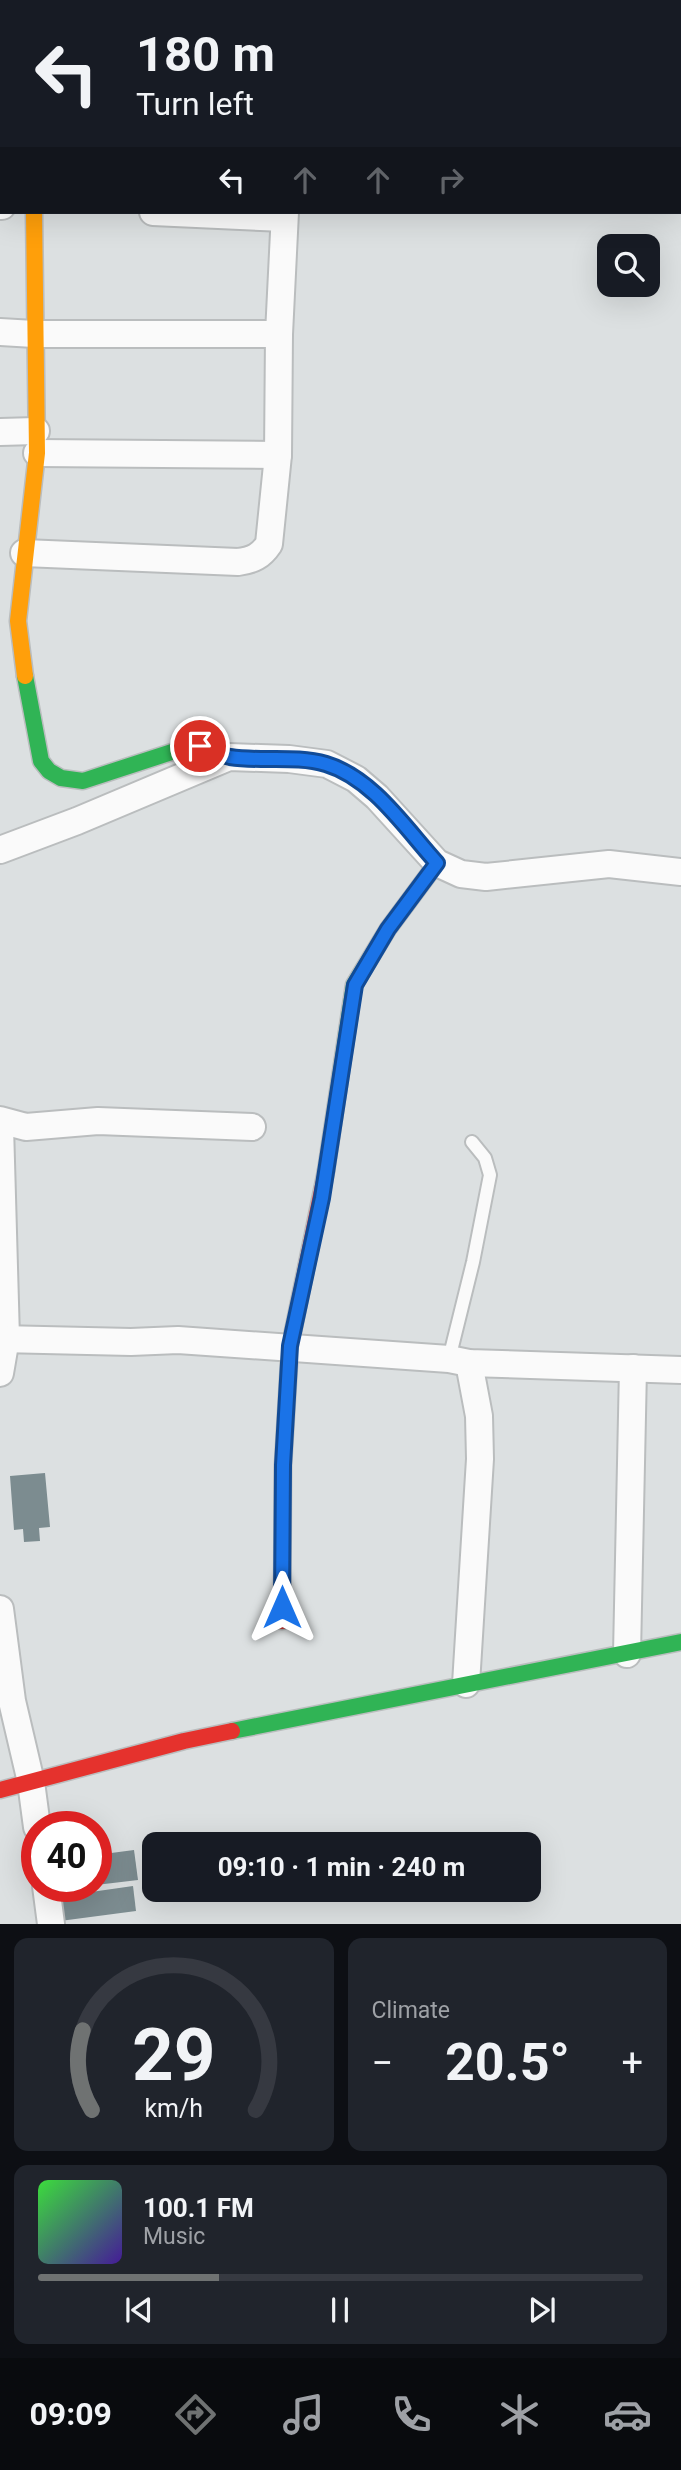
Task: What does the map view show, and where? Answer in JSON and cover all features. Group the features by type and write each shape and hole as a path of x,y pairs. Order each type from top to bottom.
{"street":[{"path":"34,214 36,442 18,621 41,761 49,771 61,778 83,781 187,747 200,746 229,757 289,759 327,764 356,779 377,797 429,873"},
{"path":"24,553 239,562 264,553 269,544 278,455 279,334 285,215 241,214"},
{"path":"0,332 279,334"},
{"path":"0,432 36,442 278,455"},
{"path":"0,850 77,821 229,757"},
{"path":"429,873 486,877 609,864 681,872"},
{"path":"282,1622 283,1465 290,1346 322,1198 355,985 388,929 429,873"},
{"path":"0,1120 26,1127 98,1121 252,1127"},
{"path":"0,1126 3,1338 0,1373"},
{"path":"3,1338 131,1342 178,1340 290,1346 459,1361 681,1370"},
{"path":"459,1361 479,1416 480,1459 466,1684"},
{"path":"627,1654 633,1368"},
{"path":"0,1609 12,1701 31,1782 35,1811"},
{"path":"0,1790 184,1741 681,1642"},
{"path":"48,1902 51,1924"}],"lane":[{"path":"459,1361 490,1175 485,1158 472,1142"}],"building":[{"path":"45,1473 50,1527 39,1528 40,1541 24,1542 23,1529 14,1530 10,1476"},
{"path":"134,1850 138,1880 112,1883 112,1853"},
{"path":"133,1886 136,1911 60,1921 57,1902 112,1902 112,1889"}],"traffic: fast":[{"path":"25,676 41,761 49,771 61,778 83,781 187,747 200,746 229,757"},
{"path":"326,1171 354,985 388,929 437,863"},
{"path":"232,1731 681,1642"}],"traffic: slow":[{"path":"25,676 18,621 37,453 34,214"}],"traffic: jam":[{"path":"282,1621 283,1465 290,1346 326,1171"},
{"path":"0,1790 184,1741 232,1731"}],"route":[{"path":"200,746 229,757 289,759 327,764 356,779 377,797 437,863 388,929 355,985 322,1198 290,1346 283,1465 282,1607"}]}
